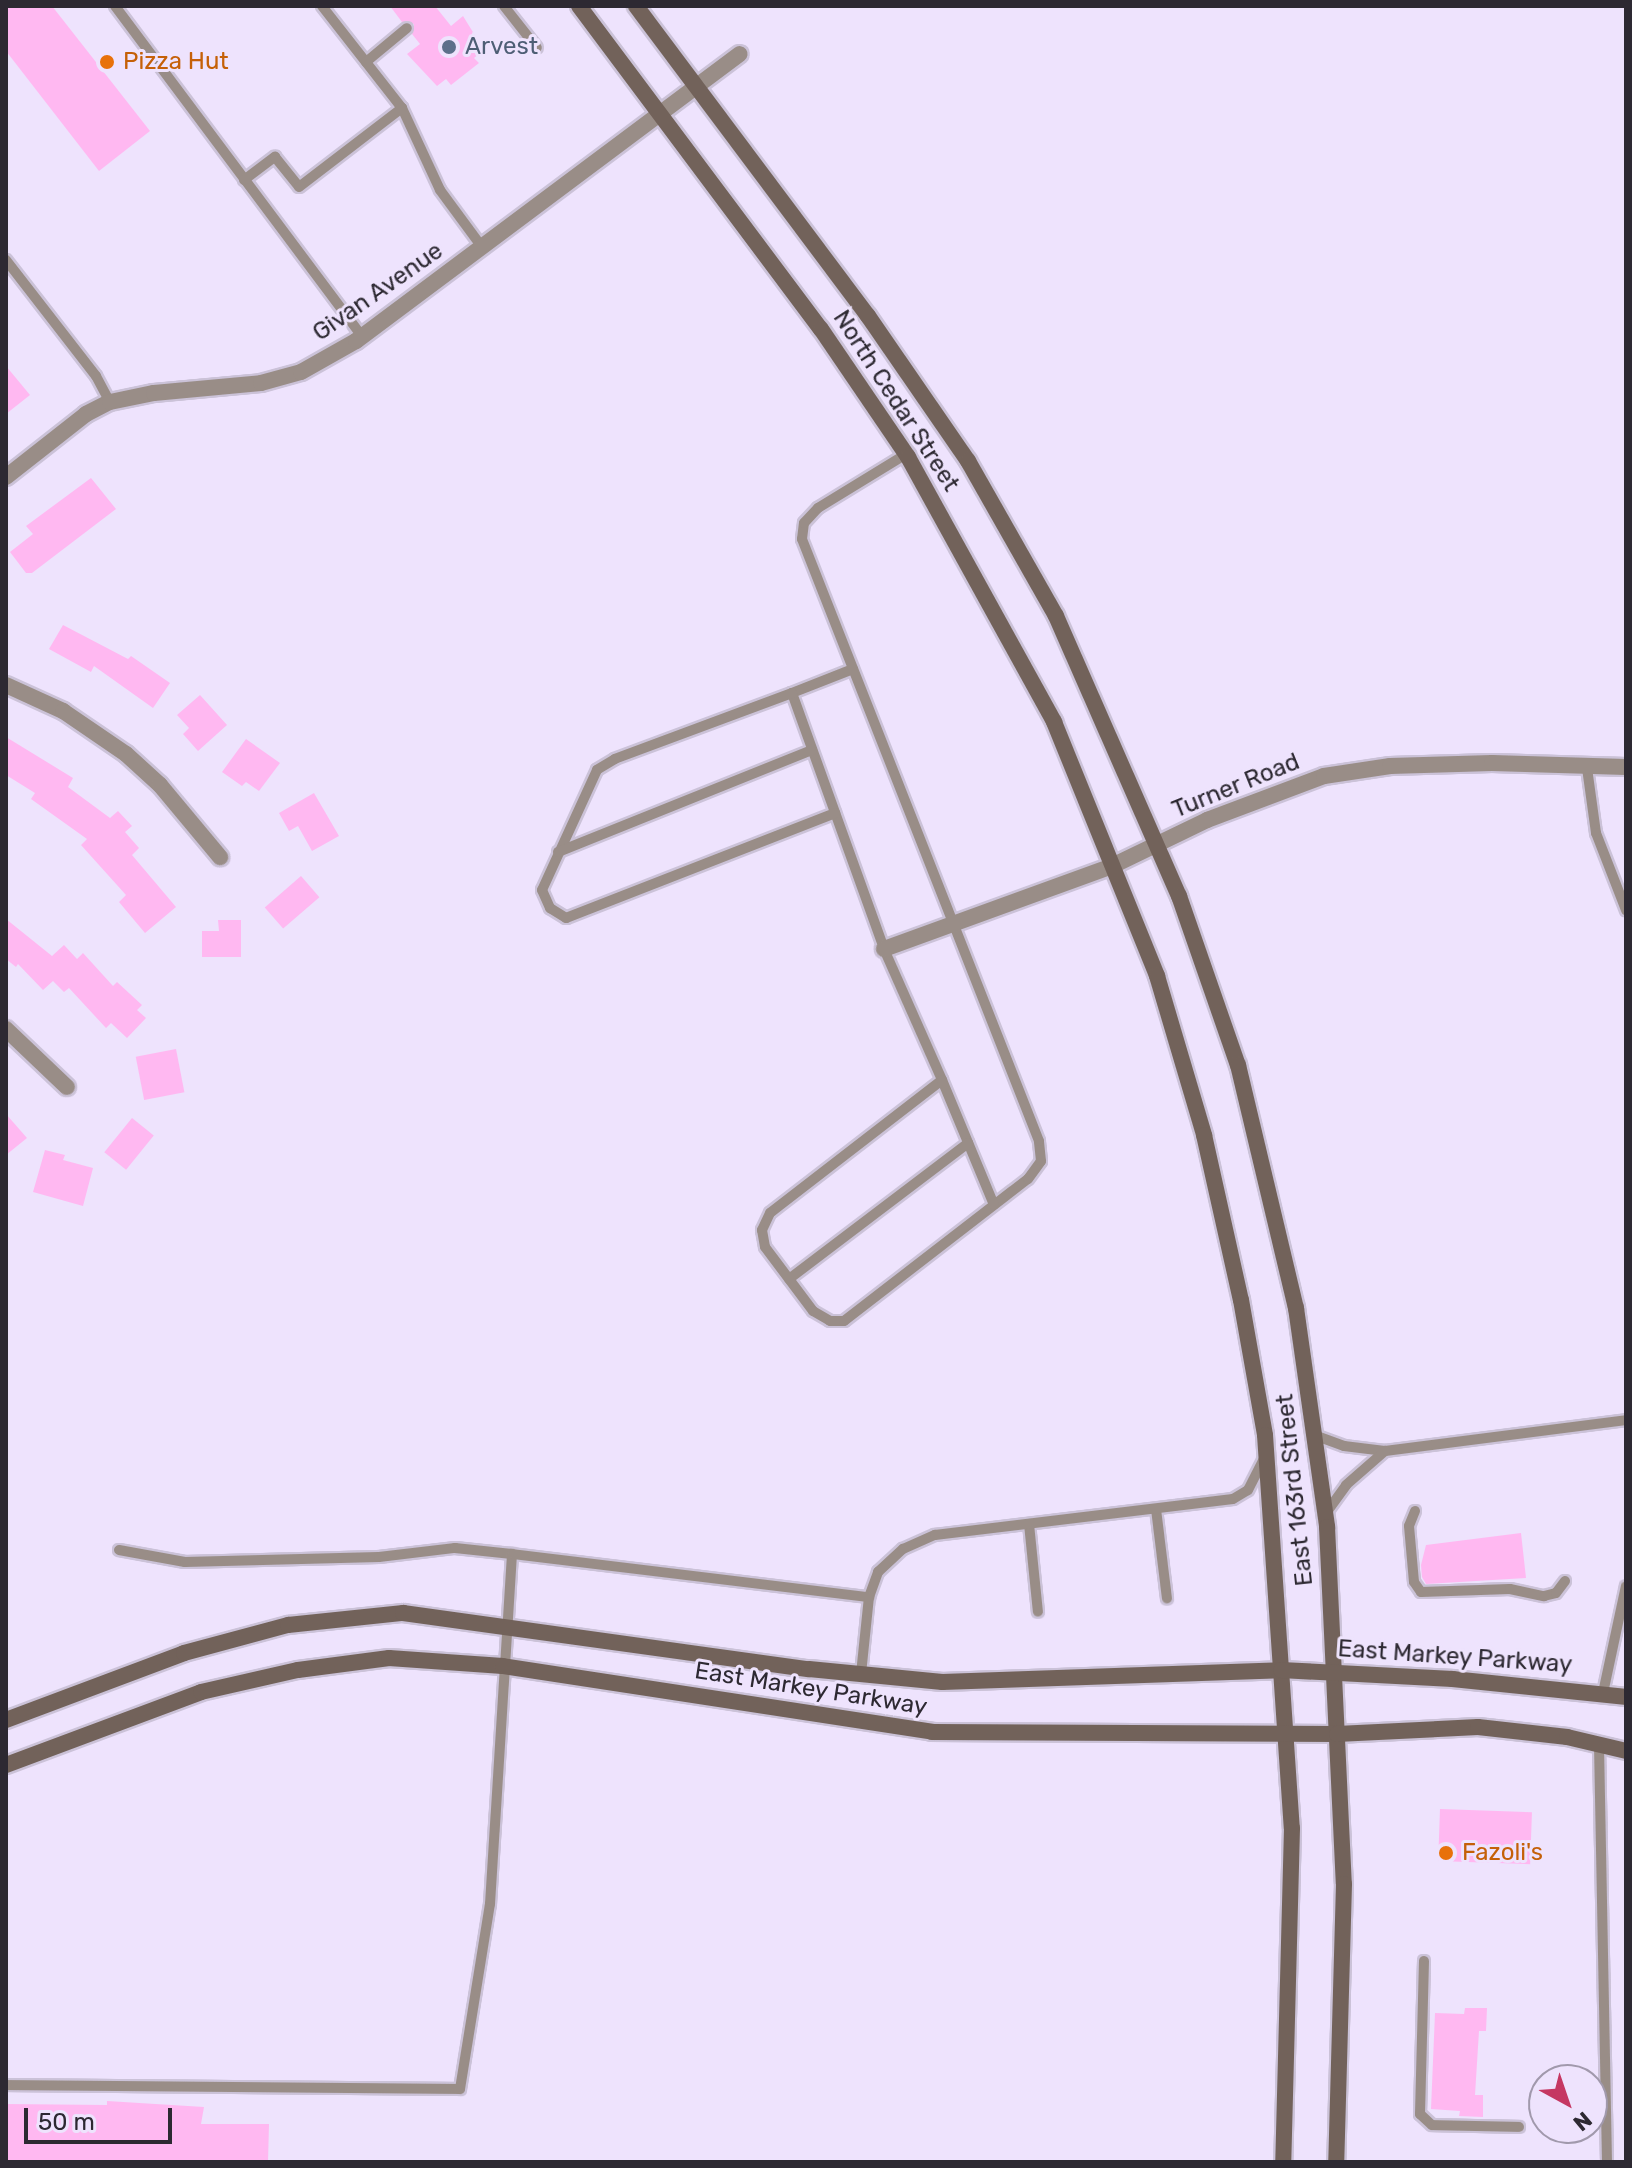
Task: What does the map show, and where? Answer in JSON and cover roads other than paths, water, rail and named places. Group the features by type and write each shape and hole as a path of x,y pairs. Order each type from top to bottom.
{"main road":[{"name":"North Cedar Street","path":"579,6 821,329 906,454 1054,722 1111,863"},
{"name":"North Cedar Street","path":"636,6 868,316 968,461 1056,616 1155,840"},
{"name":"East 163rd Street","path":"1155,840 1238,1065 1296,1308 1325,1515 1344,1884 1336,2162"},
{"name":"East 163rd Street","path":"1111,863 1157,976 1204,1135 1241,1300 1266,1454 1292,1828 1292,1918 1283,2162"},
{"name":"East Markey Parkway","path":"6,1720 184,1653 288,1625 403,1613 505,1629 942,1682 1281,1670 1334,1671 1626,1697"},
{"name":"East Markey Parkway","path":"6,1765 201,1692 298,1670 389,1658 503,1666 932,1732 1337,1734 1478,1727 1567,1737 1626,1751"}],"street":[{"name":"Givan Avenue","path":"6,477 86,414 110,402 154,393 261,383 301,372 362,336 739,54"},
{"path":"6,685 28,693 98,732 160,785 220,857"},
{"name":"Turner Road","path":"884,949 1111,863 1155,840 1324,776 1390,766 1492,763 1626,767"},
{"path":"6,1029 67,1087"}],"lane":[{"path":"115,6 362,336"},
{"path":"322,6 402,108 440,190 482,247"},
{"path":"504,6 537,48"},
{"path":"366,62 407,28"},
{"path":"244,180 275,157 299,187 402,108"},
{"path":"6,260 96,376 110,402"},
{"path":"906,454 818,508 804,523 802,539 1039,1141 1041,1161 1028,1179 844,1321 830,1321 813,1311 765,1247 762,1230 770,1213 942,1080"},
{"path":"835,813 566,918 550,908 542,890 597,770 615,759 853,669"},
{"path":"792,693 884,949 994,1205"},
{"path":"558,852 812,750"},
{"path":"1587,768 1596,833 1626,910"},
{"path":"789,1279 968,1143"},
{"path":"1314,1435 1344,1446 1385,1451 1626,1420"},
{"path":"1325,1515 1346,1485 1385,1451"},
{"path":"861,1674 869,1597 878,1572 903,1549 935,1535 1233,1499 1248,1490 1266,1454"},
{"path":"1156,1509 1167,1598"},
{"path":"1415,1511 1409,1526 1414,1582 1421,1592 1510,1589 1544,1596 1556,1593 1565,1581"},
{"path":"1029,1524 1038,1612"},
{"path":"119,1550 185,1562 379,1557 455,1548 869,1597"},
{"path":"6,2085 460,2089 490,1904 512,1554"},
{"path":"1603,1693 1626,1586"},
{"path":"1599,1745 1607,2162"},
{"path":"1424,1961 1420,2114 1432,2125 1519,2127"}],"place":[{"name":"Arvest","path":"449,47"},
{"name":"Pizza Hut","path":"107,62"},
{"name":"Fazoli's","path":"1446,1853"}]}
